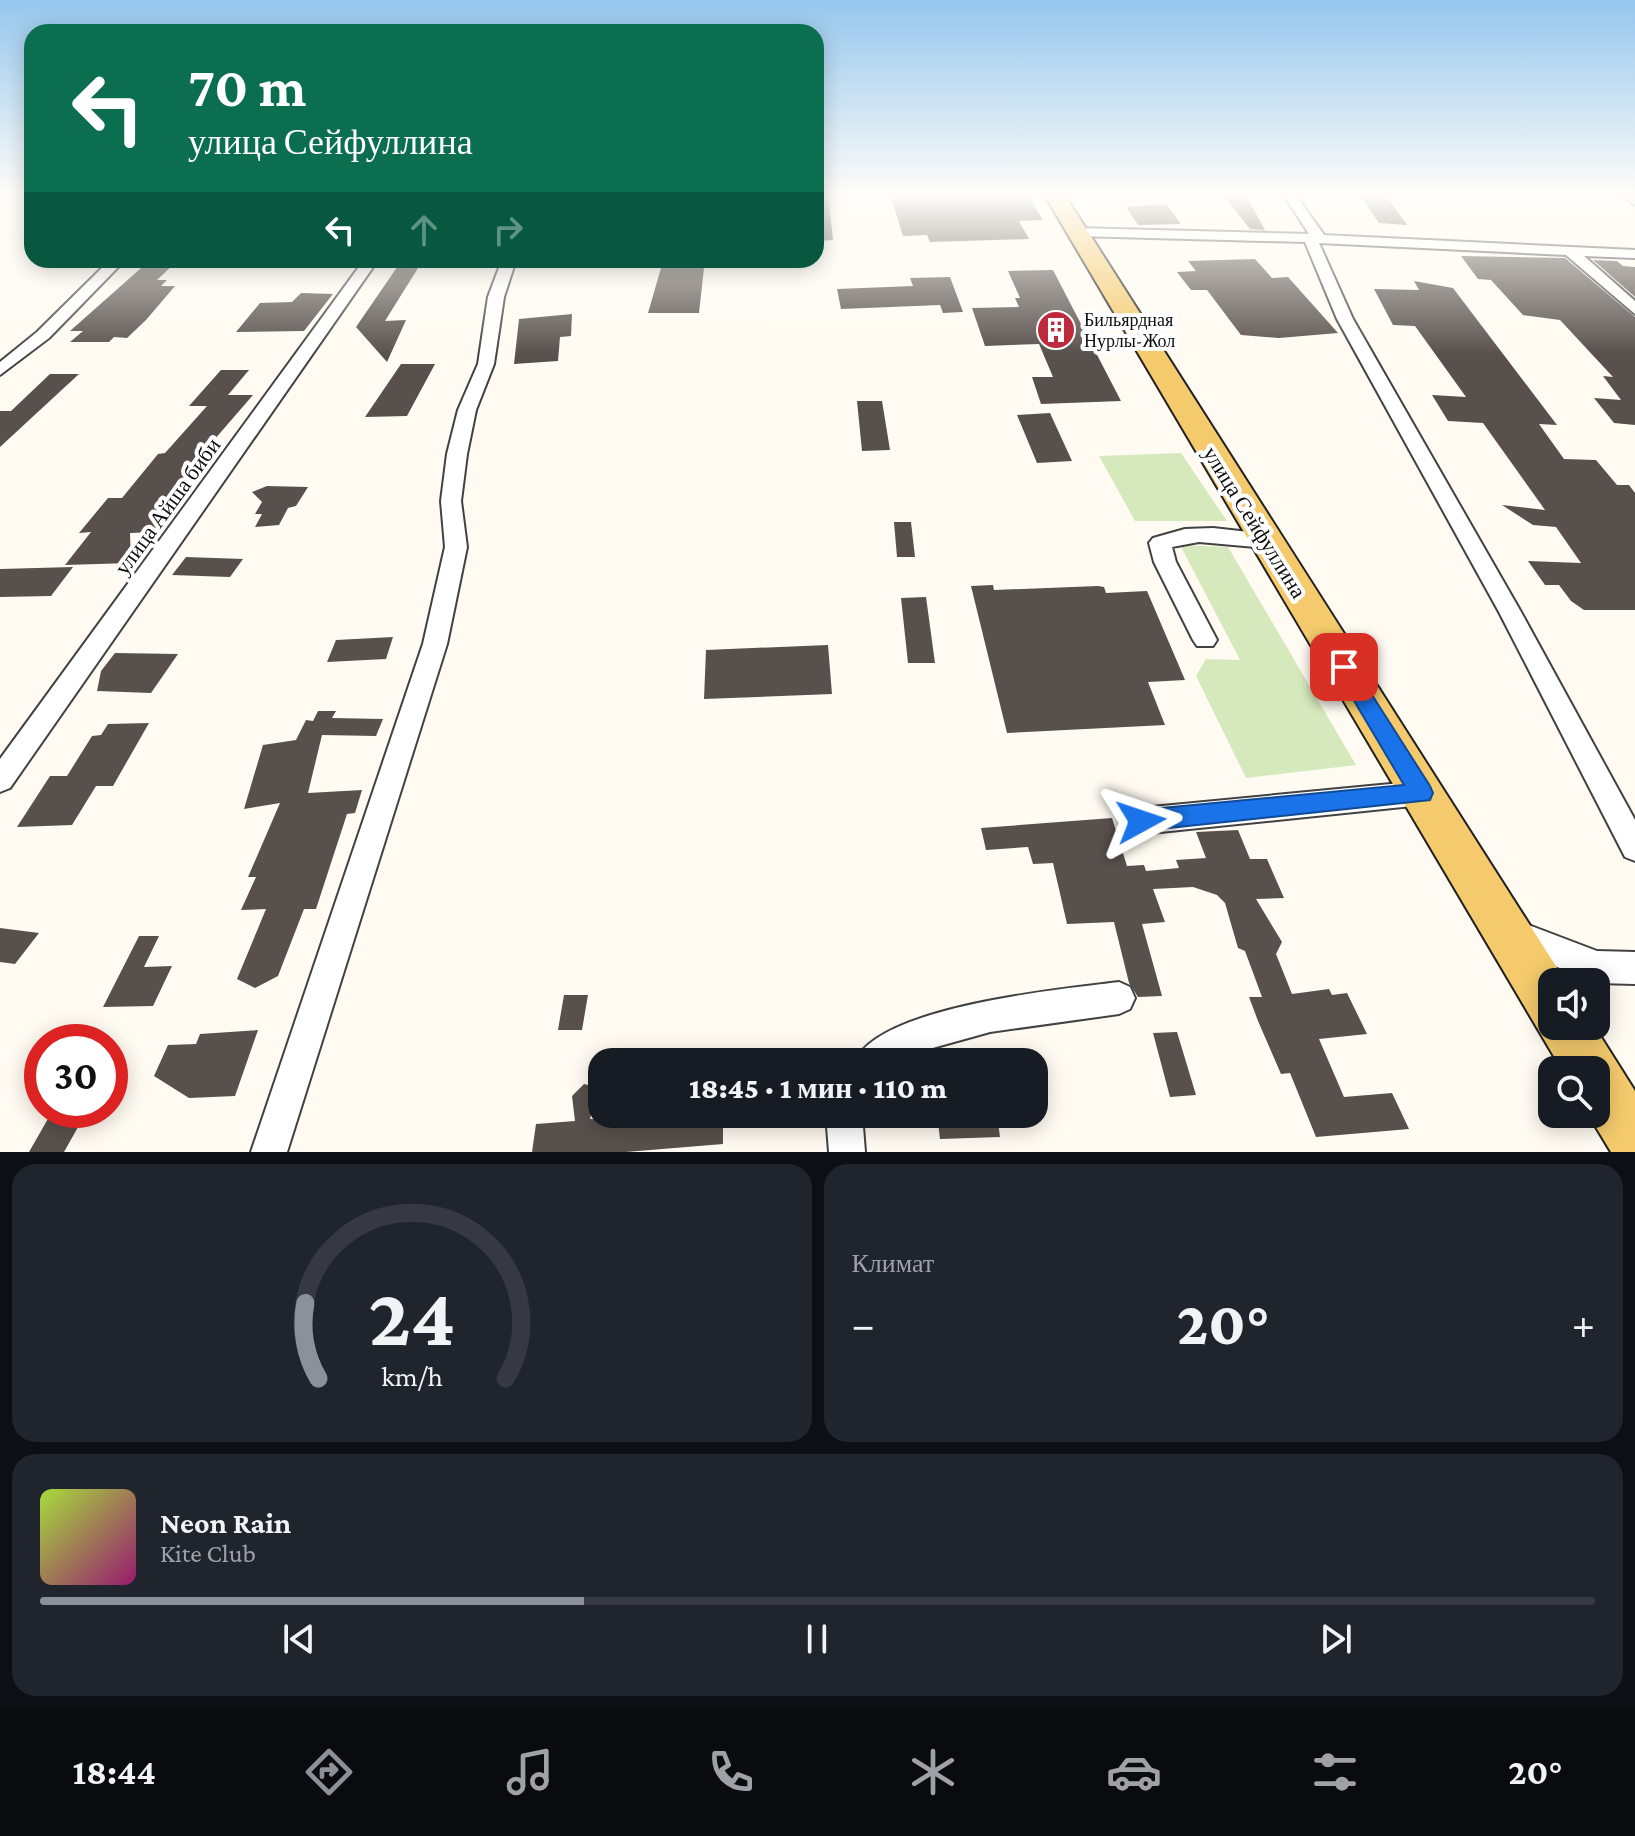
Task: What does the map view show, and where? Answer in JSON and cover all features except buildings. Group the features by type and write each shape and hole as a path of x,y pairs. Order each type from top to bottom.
{"main road":[{"name":"улица Сейфуллина","path":"1087,248 1538,983"},
{"path":"1610,1100 1635,1141"}],"street":[{"path":"1318,248 1345,319 1510,612 1635,848"},
{"path":"1506,248 1635,254"},
{"path":"1570,251 1635,309"},
{"path":"3,366 43,335 110,268"},
{"name":"улица Айша биби","path":"0,780 365,268"},
{"path":"269,1152 435,644 456,547 451,501 457,454 467,410 486,364 496,297 506,268"},
{"path":"1205,640 1165,562 1160,543 1173,537 1198,536 1267,541"},
{"path":"1141,821 1422,793"},
{"path":"1506,932 1597,967 1635,968"},
{"path":"891,1048 932,1031 1018,1013 1119,998"},
{"path":"845,1128 847,1152"}],"green space":[{"path":"1181,453 1227,521 1135,521 1099,456"},
{"path":"1180,545 1228,547 1356,765 1246,778 1196,676 1206,659 1240,660"}],"place":[{"name":"Бильярдная Нурлы-Жол","path":"1056,330"}],"route":[{"path":"1141,821 1422,793 1344,667"}]}
